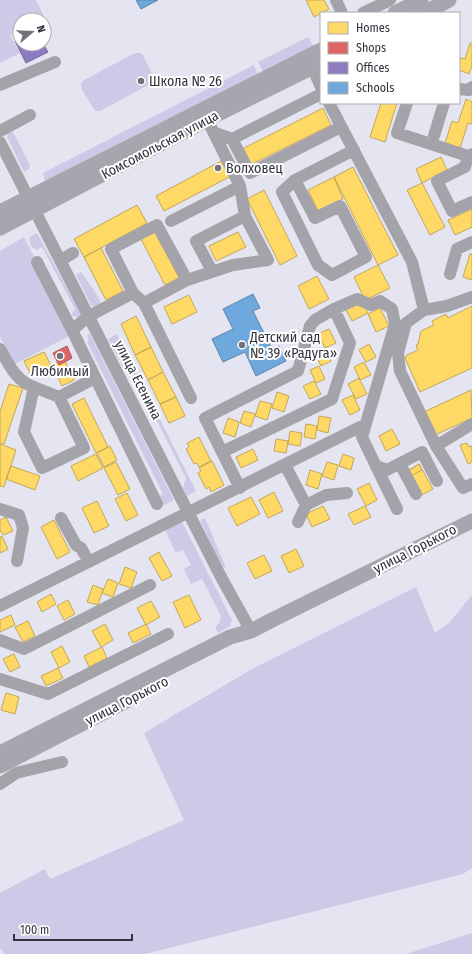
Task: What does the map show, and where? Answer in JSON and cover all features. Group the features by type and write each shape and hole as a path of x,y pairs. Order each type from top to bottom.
{"main road":[{"path":"397,12 421,0"},
{"path":"426,12 449,0"},
{"name":"Комсомольская улица","path":"0,228 35,211 320,51"},
{"name":"Комсомольская улица","path":"0,212 28,196 205,114 316,65"},
{"name":"улица Горького","path":"0,753 230,637 251,631 472,521"},
{"name":"улица Горького","path":"0,766 234,645 251,631"}],"street":[{"path":"336,0 342,12"},
{"path":"365,12 390,0"},
{"path":"0,85 55,62"},
{"path":"316,65 320,83"},
{"path":"460,89 469,90 472,87"},
{"path":"232,139 320,95"},
{"path":"329,104 340,127 354,150 412,262 424,310"},
{"path":"407,104 397,133 470,155 465,167 436,181 452,211 472,202"},
{"path":"434,136 444,104"},
{"path":"144,303 187,280 212,271 232,265 268,260 245,216 240,186 216,133 205,114"},
{"path":"0,131 30,115"},
{"path":"216,133 232,139 250,173 340,127"},
{"name":"улица Есенина","path":"0,142 5,165 28,196 251,631"},
{"path":"295,180 315,218 340,206 366,257 332,274 318,265 282,192 295,180 354,150"},
{"path":"171,221 240,186"},
{"path":"212,271 196,240 245,216"},
{"path":"187,280 157,224 111,249 133,293 144,303 191,398"},
{"path":"450,274 457,249 472,242"},
{"path":"61,260 74,253"},
{"path":"37,262 157,504"},
{"path":"72,330 89,316 133,293"},
{"path":"472,297 447,306 424,310 406,323 398,353 400,372 436,446 463,488 472,484"},
{"path":"240,488 205,418 298,371 310,326 315,320 334,309 357,299 372,305 380,301 392,308 395,324 362,437 397,509"},
{"path":"222,452 332,398 350,343 334,309"},
{"path":"0,349 13,372 27,385 34,387 59,397 84,448 42,468 24,432 34,387"},
{"path":"59,397 95,378"},
{"path":"0,606 240,488 366,424"},
{"path":"436,446 472,424"},
{"path":"376,466 387,470 422,452 438,481"},
{"path":"400,464 416,494"},
{"path":"285,465 306,505"},
{"path":"298,522 306,505 326,495 346,493"},
{"path":"0,509 19,515 23,528 17,561"},
{"path":"62,518 76,545 81,548 89,562"},
{"path":"0,640 24,649 150,585"},
{"path":"0,678 48,694 168,634"},
{"path":"0,784 16,774 62,762"}],"shaded area":[{"path":"0,0 36,0 42,12 12,12 12,34 10,35 12,39 12,52 20,53 0,63"},
{"path":"308,37 315,49 264,74 258,62"},
{"path":"135,53 140,53 143,55 155,80 100,111 95,111 81,88 81,84 84,80"},
{"path":"254,65 259,77 45,182 43,173"},
{"path":"11,128 30,165 29,169 24,172 7,137 7,132"},
{"path":"37,233 82,315 78,317 72,316 75,309 42,247 37,250 30,245 30,237"},
{"path":"24,237 73,334 15,364 0,337 0,251"},
{"path":"81,272 94,290 101,303 100,305 95,307 91,305 76,275"},
{"path":"90,334 174,500 162,506 157,497 163,494 87,342 89,340 87,335"},
{"path":"117,334 196,491 187,496 183,488 186,478 131,370 123,367 108,339"},
{"path":"205,518 226,568 222,567 200,520"},
{"path":"182,522 232,620 230,626 218,633 215,627 220,622 221,616 202,579 191,584 184,569 191,565 183,550 176,553 165,530"},
{"path":"416,587 435,633 450,622 472,595 472,868 463,874 145,954 4,954 0,948 0,893 45,869 50,879 184,820 144,733 252,669"},
{"path":"472,933 472,954 406,954"}],"building: Homes":[{"path":"306,0 324,0 329,9 320,12 320,14 314,17"},
{"path":"470,43 472,43 472,65 469,74 460,70 460,58 465,59"},
{"path":"466,99 472,102 472,124 468,123 460,148 445,143 452,121 458,123"},
{"path":"381,104 397,104 385,142 370,137"},
{"path":"323,108 331,125 250,165 242,149"},
{"path":"441,157 447,170 422,183 416,169"},
{"path":"223,160 231,176 164,211 156,196"},
{"path":"353,167 398,255 378,265 334,177"},
{"path":"334,177 343,199 318,211 308,190"},
{"path":"422,183 445,227 430,235 407,190"},
{"path":"264,190 297,256 280,265 247,199"},
{"path":"137,205 147,223 84,257 74,239"},
{"path":"472,209 472,227 455,235 448,220"},
{"path":"156,232 179,278 165,285 141,239"},
{"path":"238,232 246,247 216,261 209,246"},
{"path":"101,248 123,291 106,300 84,257"},
{"path":"470,254 472,254 472,280 463,277"},
{"path":"378,265 390,288 365,300 354,277"},
{"path":"317,276 329,299 309,309 298,286"},
{"path":"189,295 197,312 172,324 164,307"},
{"path":"362,301 368,313 352,321 346,310"},
{"path":"472,306 472,368 420,392 405,358 407,355 418,350 416,345 418,344 421,331 434,325 432,321 446,314 448,318"},
{"path":"380,308 389,326 376,332 368,314"},
{"path":"136,316 151,347 135,355 121,324"},
{"path":"329,329 336,343 325,348 318,334"},
{"path":"369,344 376,357 366,362 359,350"},
{"path":"151,347 163,372 148,380 135,355"},
{"path":"325,348 331,361 321,366 315,353"},
{"path":"44,352 51,365 31,375 24,361"},
{"path":"64,359 74,380 62,386 52,365"},
{"path":"364,362 371,375 360,380 354,367"},
{"path":"319,366 325,379 316,383 310,370"},
{"path":"163,372 176,397 160,404 148,380"},
{"path":"359,378 367,394 356,399 348,384"},
{"path":"314,381 321,394 310,399 303,386"},
{"path":"9,384 23,388 4,444 0,443 0,412"},
{"path":"471,390 472,418 435,435 424,412"},
{"path":"277,392 289,396 284,412 272,408"},
{"path":"353,395 360,410 350,415 342,400"},
{"path":"176,397 185,416 169,423 160,404"},
{"path":"84,398 108,447 96,453 72,404"},
{"path":"260,401 272,404 267,420 255,416"},
{"path":"244,411 255,414 251,427 240,423"},
{"path":"319,416 331,418 328,433 317,430"},
{"path":"228,418 239,422 235,437 223,433"},
{"path":"306,424 317,426 315,439 304,437"},
{"path":"392,429 400,444 386,451 379,436"},
{"path":"290,431 302,433 300,446 288,444"},
{"path":"199,437 211,461 199,467 197,463 194,464 186,449 189,447 187,443"},
{"path":"276,439 288,441 286,453 274,451"},
{"path":"467,443 469,447 472,446 472,462 468,464 460,445"},
{"path":"0,444 16,450 4,487 0,486"},
{"path":"110,446 117,460 104,467 97,453"},
{"path":"253,449 258,460 241,468 236,457"},
{"path":"96,454 103,468 78,481 71,466"},
{"path":"343,454 354,458 351,470 339,466"},
{"path":"212,461 224,485 211,492 209,487 206,489 198,473 201,471 199,468"},
{"path":"116,462 130,489 118,495 104,468"},
{"path":"327,462 338,465 334,480 322,476"},
{"path":"419,464 433,489 422,495 408,471"},
{"path":"419,464 422,470 411,476 408,471"},
{"path":"11,466 40,476 35,490 6,479"},
{"path":"310,470 322,474 318,489 306,485"},
{"path":"369,483 377,500 366,506 357,489"},
{"path":"274,492 283,511 268,518 259,500"},
{"path":"127,493 138,515 126,521 115,499"},
{"path":"251,497 260,514 237,526 228,508"},
{"path":"97,501 109,526 94,533 82,508"},
{"path":"323,506 330,519 312,527 306,514"},
{"path":"365,506 371,517 354,525 348,514"},
{"path":"6,517 13,531 3,535 0,530 0,520"},
{"path":"54,520 70,552 57,559 41,527"},
{"path":"2,536 8,549 0,553 0,537"},
{"path":"296,549 304,566 289,573 281,556"},
{"path":"159,552 172,576 162,581 149,558"},
{"path":"264,555 272,571 255,579 247,563"},
{"path":"125,567 137,572 131,588 119,584"},
{"path":"108,579 118,583 113,597 102,593"},
{"path":"93,585 103,589 98,605 87,602"},
{"path":"51,594 56,604 42,612 37,602"},
{"path":"189,595 201,620 185,628 173,602"},
{"path":"68,600 75,614 64,620 57,606"},
{"path":"151,601 160,617 146,625 137,608"},
{"path":"11,615 15,625 0,632 0,620"},
{"path":"28,621 35,636 23,642 15,627"},
{"path":"105,624 113,640 101,647 92,631"},
{"path":"146,624 151,634 133,643 128,633"},
{"path":"62,646 70,662 59,668 51,652"},
{"path":"102,647 107,658 89,667 84,656"},
{"path":"14,654 20,667 10,672 3,659"},
{"path":"58,668 63,678 46,686 41,676"},
{"path":"6,693 19,697 15,714 1,710"}],"building: Shops":[{"path":"67,346 72,358 59,365 53,353"}],"building: Offices":[{"path":"20,52 48,52 26,63"}],"building: Schools":[{"path":"136,0 158,0 141,9"},
{"path":"253,294 260,308 253,311 272,349 279,346 286,361 256,376 245,352 223,362 212,339 233,329 223,309"}],"place":[{"name":"Школа № 26","path":"141,81"},
{"name":"Волховец","path":"218,168"},
{"name":"Детский сад № 39 «Радуга»","path":"242,345"},
{"name":"Любимый","path":"60,356"}]}
